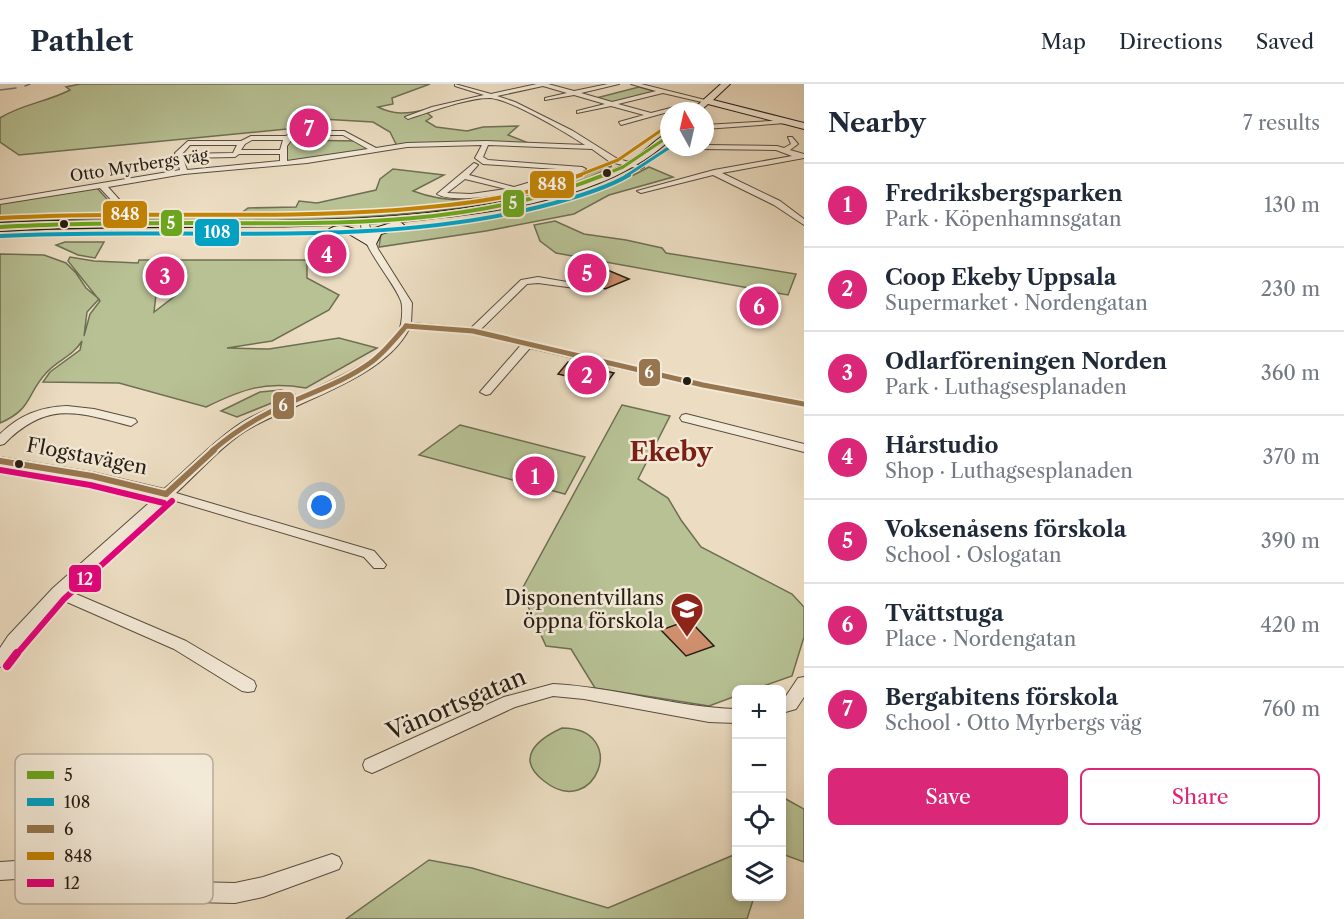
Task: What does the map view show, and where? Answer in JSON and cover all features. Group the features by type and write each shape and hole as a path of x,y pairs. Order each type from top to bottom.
{"main road":[{"path":"711,102 726,84"},
{"path":"713,102 734,84"},
{"path":"714,106 738,109 804,126"},
{"path":"714,107 738,109"},
{"path":"256,229 365,224 510,204 581,186 635,166 660,144"},
{"path":"0,227 398,225 474,216 547,202 601,186 660,150"},
{"path":"0,232 115,226 352,231 371,243 376,232 398,225"}],"street":[{"path":"408,117 543,84 651,115"},
{"path":"547,99 616,84"},
{"path":"634,84 700,102"},
{"path":"579,112 662,90 673,84"},
{"path":"457,85 513,104 562,127 613,160 635,166"},
{"path":"621,123 660,113"},
{"path":"714,126 786,121"},
{"path":"184,172 179,150 188,143 242,143 251,138 359,141 375,150"},
{"path":"784,151 795,144 790,138"},
{"path":"284,164 282,152 287,139"},
{"path":"179,156 235,155 242,143"},
{"name":"Otto Myrbergs väg","path":"0,202 184,172 284,164 425,143 595,147"},
{"path":"474,165 441,194 473,196 514,188 582,169 572,166 486,162 479,158 486,143"},
{"path":"714,147 765,147 802,156"},
{"path":"237,152 282,152"},
{"path":"641,191 714,172 802,156"},
{"path":"714,172 777,202 804,223"},
{"path":"464,176 514,188"},
{"path":"102,185 121,206 115,226"},
{"path":"365,224 371,243 407,303 406,326 473,331 703,385 804,404"},
{"path":"473,331 524,282 538,280 579,287"},
{"name":"Flogstavägen","path":"0,661 14,640 58,592 246,424 357,372 392,348 406,326"},
{"path":"486,392 527,345"},
{"path":"0,441 28,417 41,412 58,410 96,413 131,422"},
{"path":"686,418 804,448"},
{"name":"Flogstavägen","path":"0,461 92,476 166,494"},
{"path":"166,494 369,554 379,565"},
{"path":"58,592 180,645 248,686"},
{"path":"786,705 790,704 804,683"},
{"name":"Vänortsgatan","path":"372,765 501,705 553,690 584,692 709,715 732,716"},
{"path":"213,892 235,893 262,887 332,863"},
{"path":"0,871 15,870"}],"green space":[{"path":"80,84 430,84 392,98 393,104 378,107 401,113 424,110 432,117 426,121 436,127 467,131 483,127 518,126 508,135 536,146 486,143 397,146 390,132 373,122 321,119 299,123 287,129 19,155 0,142 0,118 17,109 70,90 66,87"},
{"path":"639,87 657,92 615,103 596,98"},
{"path":"287,140 359,141 374,149 284,162"},
{"path":"612,166 589,178 552,190 467,206 420,212 279,220 137,221 128,218 130,211 139,215 166,217 240,214 248,208 296,207 299,201 317,203 376,190 380,179 393,169 444,175 413,191 439,198 464,200 513,194"},
{"path":"649,167 673,177 609,195 574,214 486,231 379,247 381,234 389,231 479,219 554,204 603,188"},
{"path":"97,188 115,208 115,213 108,218 0,222 0,203"},
{"path":"555,221 584,234 662,248 666,253 796,274 788,295 556,253 540,241 534,225"},
{"path":"65,242 104,242 95,258 78,255 56,245"},
{"path":"0,254 44,255 66,263 86,288 97,297 68,261 70,257 94,261 138,263 139,260 307,260 307,278 339,295 329,310 272,341 227,348 269,349 339,338 377,348 306,388 278,385 254,388 231,395 206,407 119,383 43,382 50,372 80,350 82,341 47,372 24,407 11,418 0,423","holes":["163,284 182,287 175,296 154,312 156,295","99,299 100,301 90,314 84,336 87,312"]},
{"path":"281,390 294,394 237,417 221,411 260,392"},
{"path":"622,405 670,416 638,479 668,498 701,547 792,594 804,607 804,637 792,676 766,685 732,685 732,697 709,706 595,688 571,649 546,646 521,591"},
{"path":"460,425 585,457 565,494 419,455"},
{"path":"562,728 583,732 595,742 600,756 598,770 590,782 578,790 562,790 544,781 535,773 531,765 530,757 538,744"},
{"path":"786,799 804,809 804,862 786,855"},
{"path":"732,856 732,901 753,901 747,919 346,919 429,860 472,868 608,908"}],"building":[{"path":"593,264 629,279 605,289 571,272"},
{"path":"568,362 614,373 605,385 558,374"},
{"name":"Disponentvillans öppna förskola","path":"689,620 714,646 686,656 661,630"}],"waterway":[{"path":"25,86 30,84"},
{"path":"0,90 16,88"}],"transit line":[{"name":"848","path":"0,218 93,214 303,214 435,207 501,197 563,182 618,160 660,131"},
{"name":"5","path":"0,227 93,223 305,223 439,216 505,206 568,190 623,167 660,142"},
{"name":"108","path":"1,236 94,232 304,232 371,230 440,224 507,215 570,199 625,177 660,154"},
{"name":"6","path":"406,326 473,331 703,385 804,404"},
{"name":"6","path":"166,494 235,432 289,402 352,374 371,362 406,326"},
{"name":"6","path":"0,461 92,476 166,494"},
{"name":"12","path":"0,470 90,485 164,503"},
{"name":"12","path":"7,666 64,599 172,501"}],"place":[{"name":"Bergabitens förskola","path":"309,128"},
{"name":"Hårstudio","path":"327,254"},
{"name":"Voksenåsens förskola","path":"587,273"},
{"name":"Odlarföreningen Norden","path":"165,276"},
{"name":"Tvättstuga","path":"759,306"},
{"name":"Coop Ekeby Uppsala","path":"587,375"},
{"name":"Fredriksbergsparken","path":"535,476"},
{"name":"Disponentvillans öppna förskola","path":"687,638"}],"district":[{"name":"Ekeby","path":"671,452"}]}
